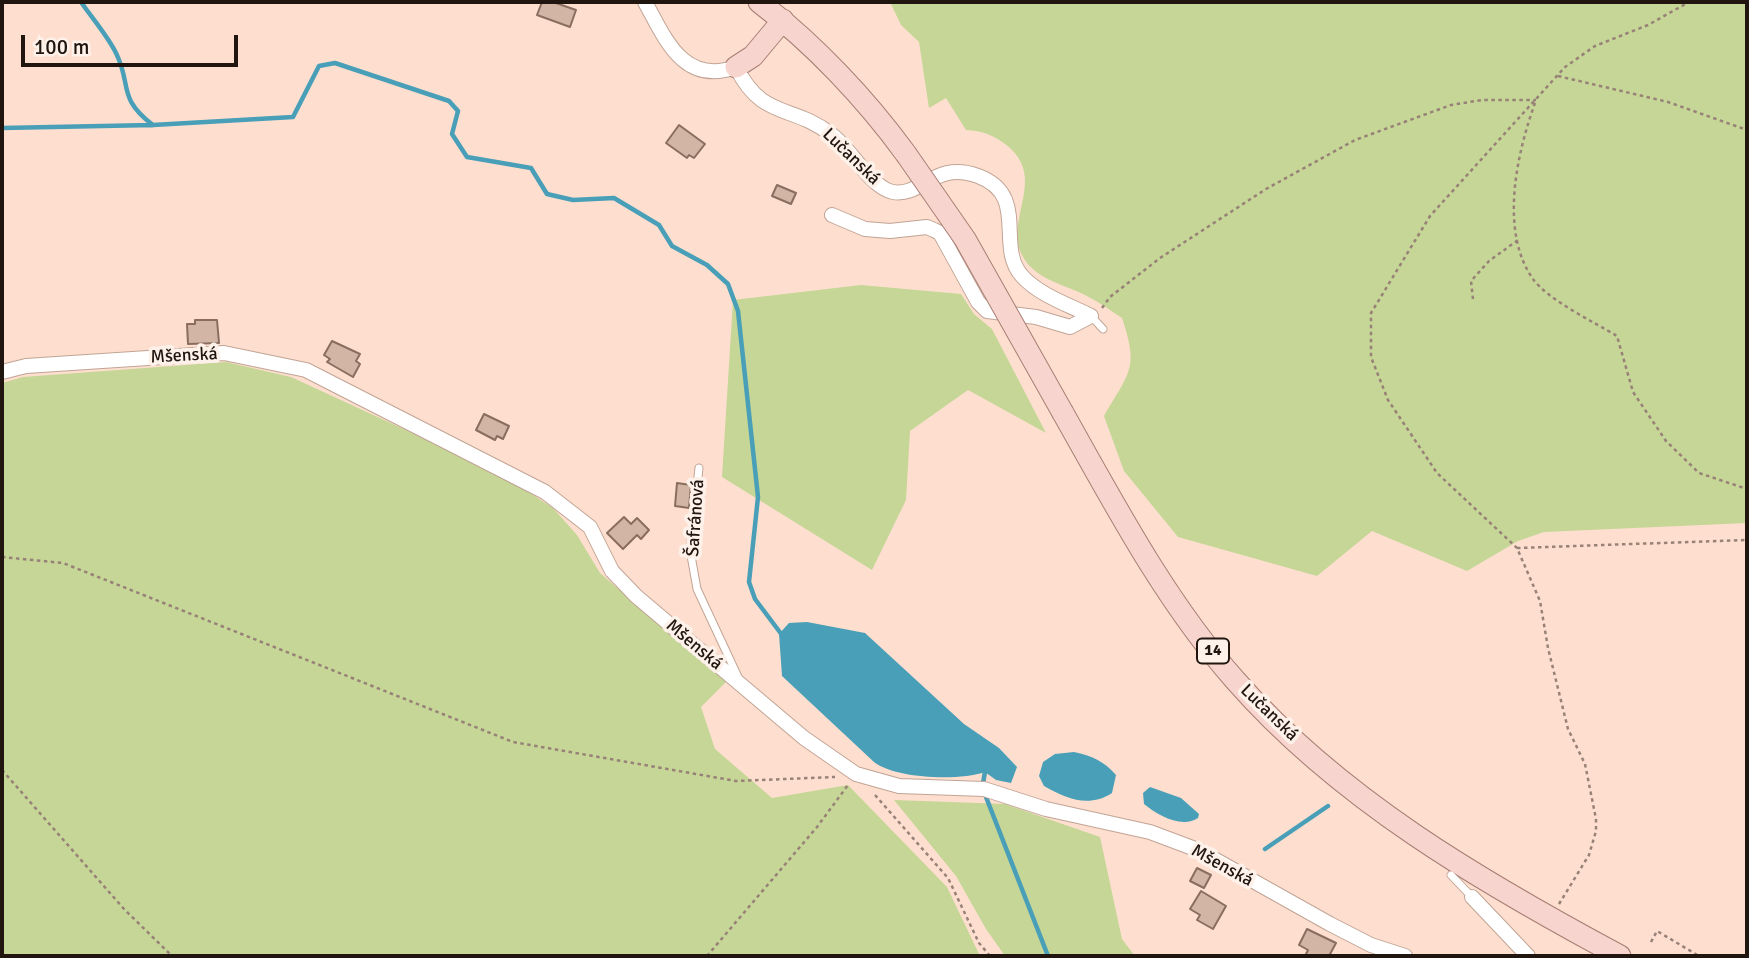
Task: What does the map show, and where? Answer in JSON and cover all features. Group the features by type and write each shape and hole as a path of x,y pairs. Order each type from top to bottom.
{"main road":[{"name":"14","path":"759,2 783,20"},
{"path":"736,67 753,56 783,20"},
{"name":"Lučanská","path":"783,20 889,131 906,154 971,249 1063,413 1172,597 1235,680 1344,782 1420,840 1550,919"},
{"name":"14","path":"1550,919 1620,956"}],"street":[{"path":"645,2 662,38 682,60 712,70 736,67"},
{"name":"Lučanská","path":"736,67 750,92 759,100 825,129 855,156 879,186 889,191 908,190 944,172 956,171 979,176 996,187 1010,213 1011,250 1022,276 1034,286 1091,316"},
{"path":"832,215 865,229 890,231 927,227 940,233 978,302 993,314 1036,317 1070,327 1091,316"},
{"name":"Mšenská","path":"2,372 26,366 224,354 306,370 545,492 590,527 612,571 636,596 804,738 856,774 900,786 984,789 1046,809 1150,832 1198,850 1330,924 1371,944 1405,956"},
{"path":"1472,897 1528,956"}],"lane":[{"path":"1091,316 1103,328"},
{"name":"Šafránová","path":"699,468 690,550 697,589 741,685"},
{"path":"1451,874 1472,897"}],"path":[{"path":"1550,919 1589,856 1596,831 1596,819 1585,764 1569,729 1548,648 1540,601 1517,548 1437,473 1388,400 1371,356 1371,313 1430,216 1558,76 1581,54 1648,25 1689,2"},
{"path":"1558,76 1668,102 1747,130"},
{"path":"1091,316 1160,258 1266,189 1356,140 1451,105 1482,100 1536,100"},
{"path":"1536,100 1524,133 1514,210 1519,251 1534,281 1617,336 1633,392 1666,441 1699,473 1747,489"},
{"path":"1473,299 1471,281 1489,261 1518,240"},
{"path":"1517,548 1747,540"},
{"path":"2,557 63,564 513,741 736,781 856,774"},
{"path":"2,770 124,909 172,956"},
{"path":"707,956 817,827 856,774"},
{"path":"874,794 948,878 979,943 990,956"},
{"path":"1651,942 1657,931 1699,956"}],"green space":[{"path":"890,2 1747,2 1747,523 1544,532 1518,541 1467,571 1372,531 1317,576 1178,537 1124,471 1104,416 1126,379 1131,360 1122,318 1090,297 1041,275 1027,263 1018,241 1025,184 1024,170 1018,157 991,135 966,130 946,98 929,108 919,42 901,25"},
{"path":"861,285 961,294 974,314 992,329 1046,433 968,390 910,431 906,500 872,570 722,477 733,300"},
{"path":"226,362 291,377 499,473 553,508 577,535 600,573 726,682 701,707 715,749 772,798 848,785 947,887 980,956 2,956 2,383 23,377"},
{"path":"894,800 1005,804 1100,837 1122,939 1135,956 1005,956 956,876"}],"water":[{"path":"807,622 865,633 964,724 999,748 1017,767 1011,783 996,780 985,772 960,777 912,775 884,768 874,762 782,676 779,634 789,623"},
{"path":"1074,752 1097,760 1116,775 1112,793 1103,798 1086,801 1061,795 1044,786 1039,776 1043,762 1055,754"},
{"path":"1150,787 1181,798 1199,814 1198,818 1185,822 1177,821 1156,812 1144,804 1143,793"}],"building":[{"path":"542,2 553,2 576,10 570,27 537,15"},
{"path":"679,125 705,144 694,158 689,155 687,158 666,143"},
{"path":"777,185 796,193 791,204 772,196"},
{"path":"195,320 217,320 219,343 188,344 187,324 195,324"},
{"path":"332,341 360,354 356,361 360,364 353,377 327,362 330,359 324,355"},
{"path":"484,414 509,426 503,439 497,436 495,440 476,430"},
{"path":"677,483 691,485 689,508 675,506"},
{"path":"624,517 631,524 637,518 649,530 641,539 637,535 623,549 607,533"},
{"path":"1197,868 1211,875 1204,888 1190,881"},
{"path":"1201,891 1226,906 1213,929 1197,920 1200,915 1190,909"},
{"path":"1307,929 1336,943 1329,956 1305,956 1308,950 1299,945"}],"waterway":[{"path":"81,2 116,53 134,107 153,125"},
{"path":"2,128 153,125 293,117 319,66 335,63 449,101 458,111 452,134 467,157 531,168 547,194 573,200 614,198 659,225 672,246 707,265 728,284 738,311 758,497 749,582 755,599 782,635"},
{"path":"982,770 985,772 983,783"},
{"path":"986,797 1048,956"},
{"path":"1265,849 1328,806"}]}
